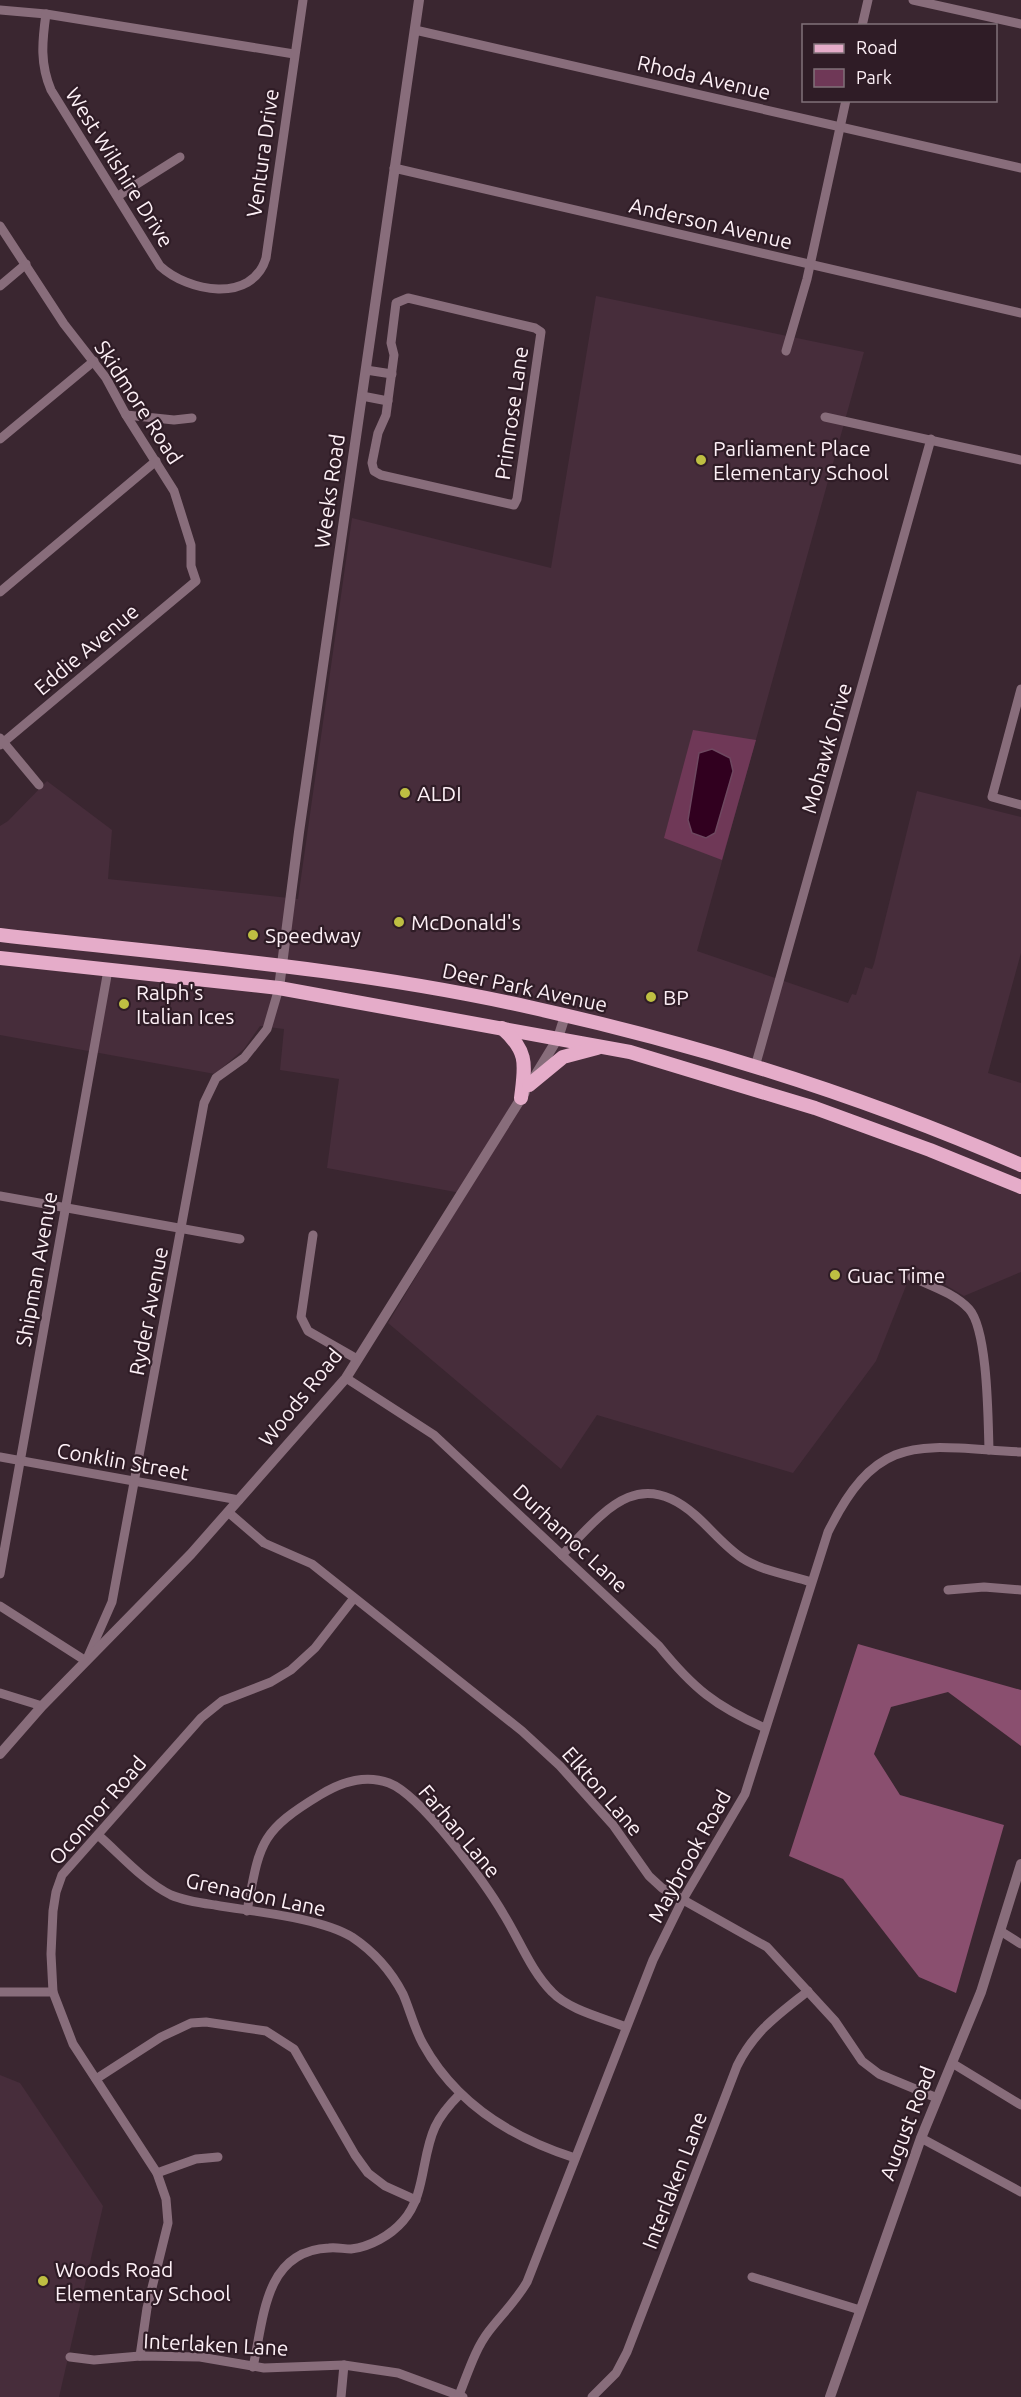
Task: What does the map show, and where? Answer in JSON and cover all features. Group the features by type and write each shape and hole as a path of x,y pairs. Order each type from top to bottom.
{"main road":[{"name":"Deer Park Avenue","path":"0,934 282,966 528,1006 755,1066 908,1118 1018,1160"},
{"name":"Deer Park Avenue","path":"0,958 279,988 605,1047 670,1063 783,1097 910,1142 1021,1187"},
{"path":"502,1028 520,1046 524,1059 521,1098"},
{"path":"529,1085 564,1057 581,1050 605,1047"}],"street":[{"name":"Ventura Drive","path":"228,290 252,282 262,272 266,258 303,0"},
{"name":"Weeks Road","path":"279,988 300,824 419,0"},
{"path":"862,24 868,0"},
{"path":"913,0 1021,24"},
{"path":"0,10 46,14 294,54"},
{"name":"West Wilshire Drive","path":"46,14 41,49 43,72 61,110 118,196 160,266 172,277 187,283 228,290"},
{"name":"Rhoda Avenue","path":"415,30 1021,168"},
{"path":"786,351 809,264 846,102"},
{"path":"118,196 180,157"},
{"name":"Anderson Avenue","path":"394,168 1021,313"},
{"name":"Skidmore Road","path":"0,226 64,324 106,378 126,415 174,491 190,545 191,566 196,581"},
{"path":"0,286 26,264"},
{"name":"Primrose Lane","path":"401,299 525,326 541,332 517,499 514,505 381,475 374,471 372,463 388,401 392,374 393,317 396,303 401,299"},
{"path":"0,439 94,361"},
{"path":"366,370 392,374"},
{"path":"362,396 388,401"},
{"path":"126,415 174,420 192,418"},
{"path":"825,417 1021,460"},
{"name":"Mohawk Drive","path":"755,1066 931,439"},
{"path":"0,592 156,461"},
{"name":"Eddie Avenue","path":"1,742 196,581"},
{"path":"1021,689 992,797 1021,805"},
{"path":"1,742 39,784"},
{"name":"Shipman Avenue","path":"0,1574 108,970"},
{"name":"Ryder Avenue","path":"86,1661 112,1602 204,1103 216,1078 244,1058 267,1029 279,988"},
{"name":"Woods Road","path":"0,1754 42,1706 191,1554 346,1378 558,1038 565,1016"},
{"path":"0,1197 240,1239"},
{"path":"313,1235 301,1317 308,1330 357,1359"},
{"path":"912,1277 954,1296 970,1310 979,1329 988,1403 989,1450"},
{"name":"Durhamoc Lane","path":"346,1378 434,1435 659,1646 681,1674 705,1696 732,1713 765,1728"},
{"name":"Maybrook Road","path":"461,2396 478,2348 518,2299 527,2282 626,2027 682,1901 745,1794 828,1532 837,1514 868,1471 885,1459 906,1450 1021,1452"},
{"name":"Conklin Street","path":"0,1457 239,1500"},
{"path":"562,1555 607,1508 622,1498 652,1495 678,1502 740,1557 755,1565 812,1582"},
{"name":"Elkton Lane","path":"228,1512 264,1543 312,1564 522,1731 560,1766 613,1825 649,1876 682,1901 767,1947 835,2021 861,2061 879,2074 937,2098"},
{"path":"948,1590 984,1587 1021,1590"},
{"name":"Oconnor Road","path":"140,2356 147,2308 168,2223 166,2199 157,2173 73,2044 53,1992 51,1954 56,1892 62,1875 201,1718 222,1701 291,1670 315,1648 354,1598"},
{"path":"0,1606 86,1661"},
{"path":"0,1693 42,1706"},
{"name":"Farhan Lane","path":"247,1911 258,1857 268,1835 285,1816 337,1784 366,1779 389,1783 408,1795 470,1866 554,1994 626,2027"},
{"name":"Grenadon Lane","path":"98,1835 150,1882 172,1895 324,1925 351,1937 383,1963 403,1994 422,2043 438,2069 460,2094 508,2130 548,2149 575,2158"},
{"name":"August Road","path":"830,2397 921,2138 981,1992 1002,1932 1021,1864"},
{"path":"1002,1932 1021,1944"},
{"name":"Interlaken Lane","path":"592,2397 616,2373 627,2352 737,2066 748,2044 762,2029 808,1991"},
{"path":"0,1992 53,1992"},
{"path":"96,2079 161,2037 191,2023 206,2022 266,2031 294,2049 355,2156 368,2173 385,2186 416,2200"},
{"path":"952,2063 1021,2105"},
{"path":"253,2367 274,2283 294,2257 327,2248 351,2249 368,2244 388,2234 404,2221 416,2200 434,2128 444,2110 460,2094"},
{"path":"921,2138 1021,2192"},
{"path":"157,2173 196,2160 218,2157"},
{"path":"752,2277 860,2310"},
{"name":"Interlaken Lane","path":"70,2356 94,2360 140,2356 200,2357 253,2367 344,2365 398,2373 461,2396"},
{"path":"342,2397 344,2365"}],"shaded area":[{"path":"596,296 864,352 697,951 848,1003 852,994 856,995 865,967 872,969 874,964 917,791 1021,817 1021,953 988,1073 1021,1083 1021,1272 964,1296 914,1266 876,1361 793,1473 597,1415 561,1469 388,1323 466,1194 327,1168 339,1079 280,1070 284,1029 260,1026 244,1049 215,1074 0,1035 0,826 8,821 47,781 112,830 108,879 298,899 352,518 551,568"},
{"path":"712,749 730,758 733,771 715,833 706,838 692,833 688,820 699,753"},
{"path":"858,1644 1021,1690 1021,1746 948,1692 891,1707 874,1754 900,1795 1004,1825 956,1993 919,1977 843,1879 789,1856"},
{"name":"Woods Road Elementary School","path":"0,2075 20,2083 103,2206 59,2397 0,2397"}],"green space":[{"path":"693,730 756,740 722,860 664,838"}],"place":[{"name":"Parliament Place Elementary School","path":"701,460"},
{"name":"ALDI","path":"405,793"},
{"name":"McDonald's","path":"399,922"},
{"name":"Speedway","path":"253,935"},
{"name":"BP","path":"651,997"},
{"name":"Ralph's Italian Ices","path":"124,1004"},
{"name":"Guac Time","path":"835,1275"},
{"name":"Woods Road Elementary School","path":"43,2281"}]}
